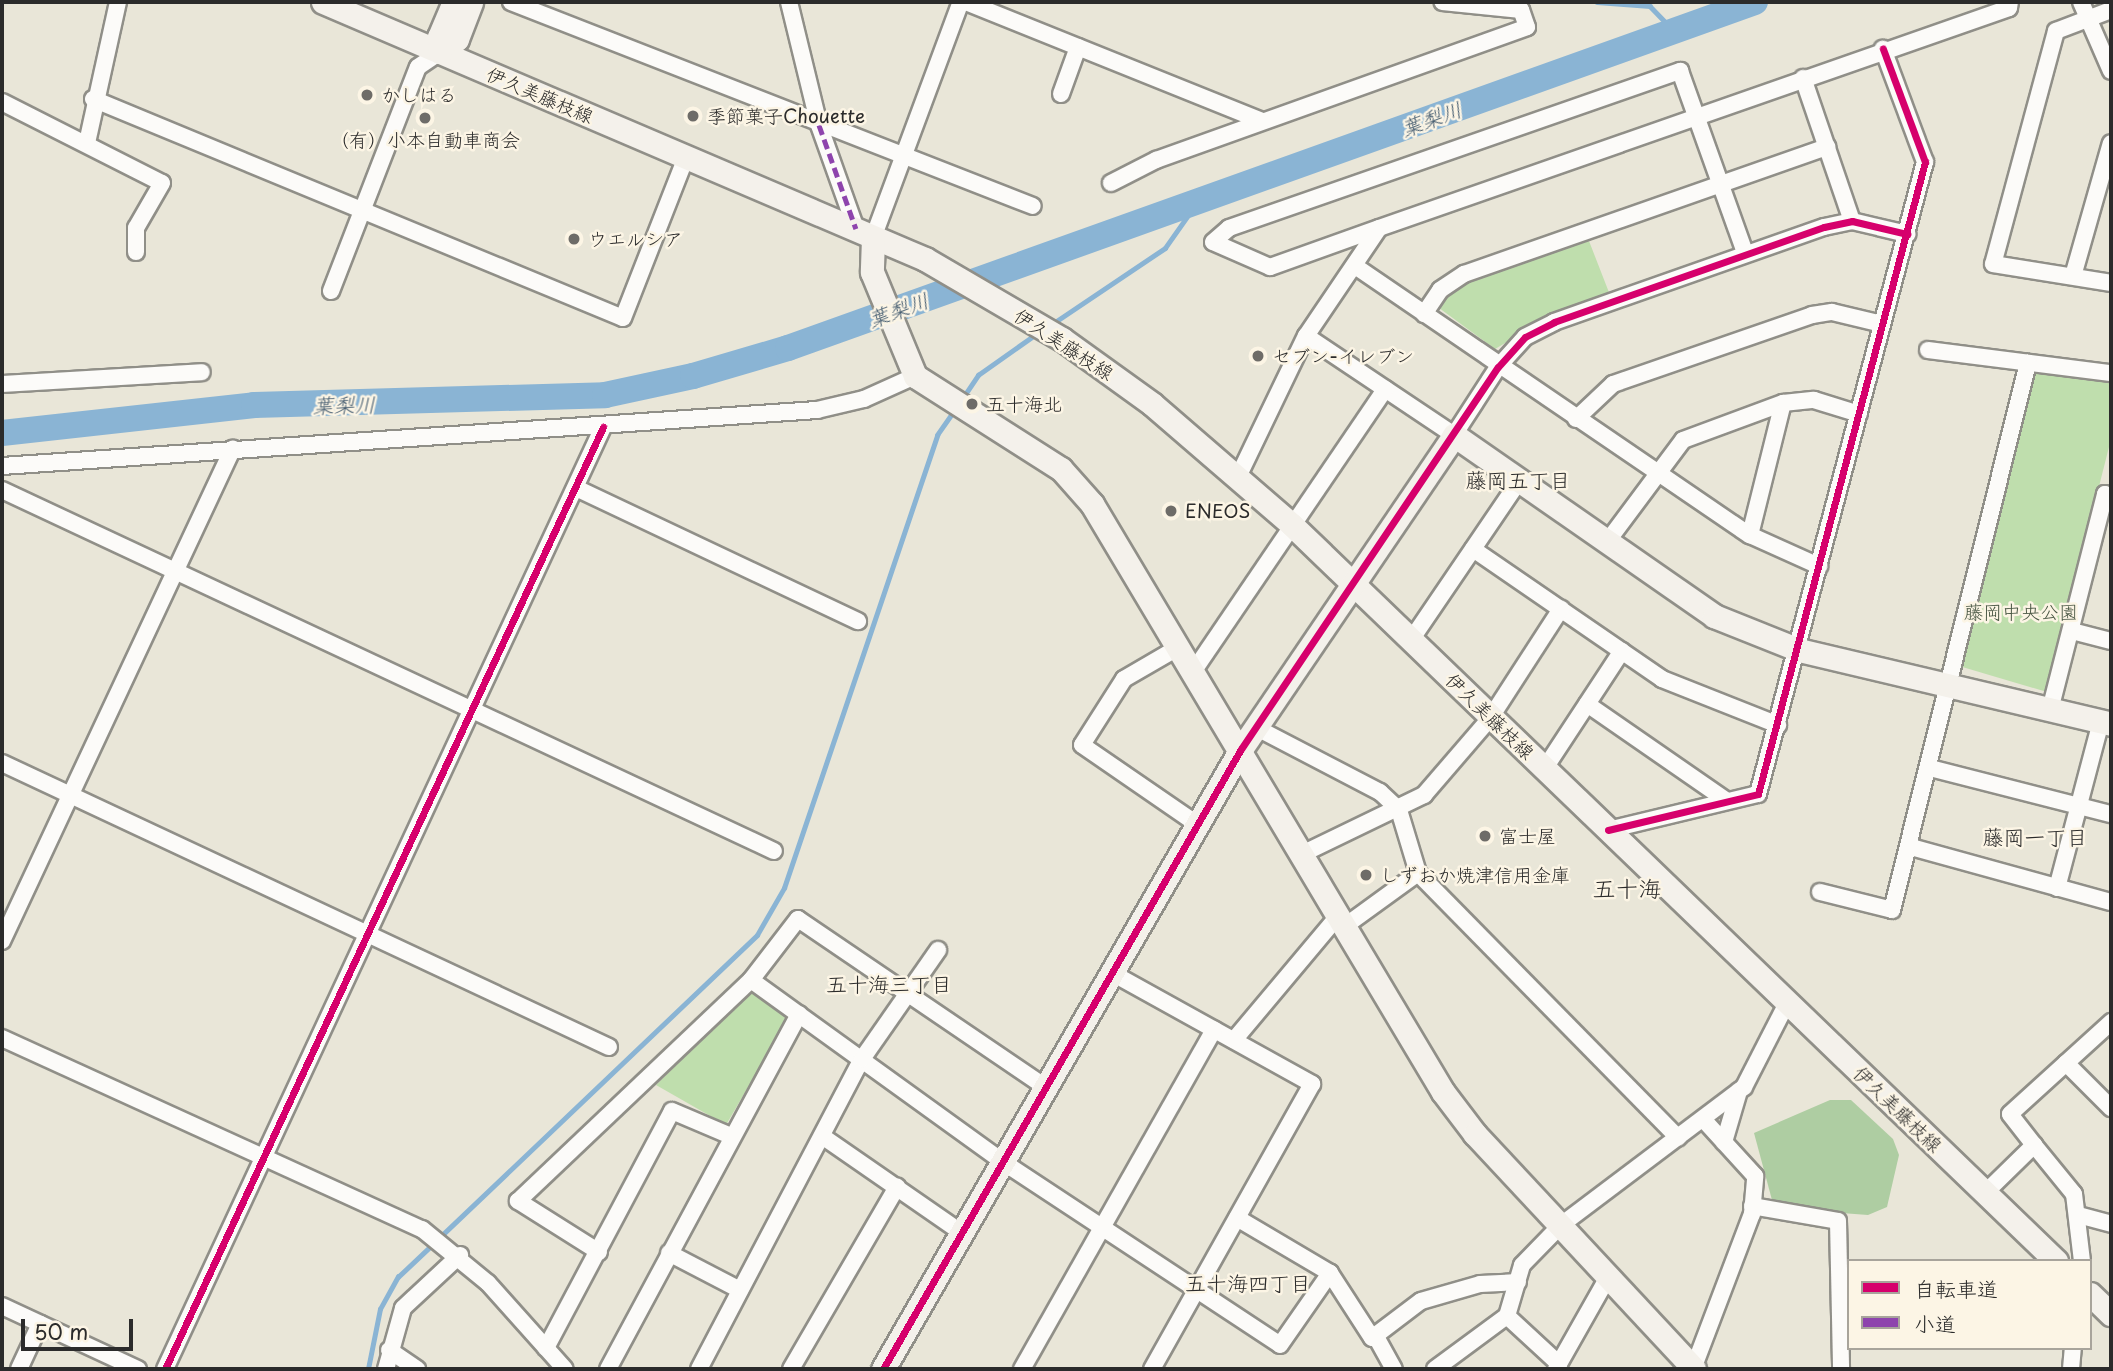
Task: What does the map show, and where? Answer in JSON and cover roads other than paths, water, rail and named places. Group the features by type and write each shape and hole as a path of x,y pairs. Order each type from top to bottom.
{"main road":[{"name":"伊久美藤枝線","path":"323,2 925,259 1062,339 1152,404 1292,525 2054,1259"},
{"path":"440,52 439,37 454,2"},
{"path":"440,52 457,38 471,2"},
{"path":"864,234 872,272 901,354 915,376 941,397 1073,481 1135,568 1193,671 1443,1092 1694,1369"},
{"path":"883,1369 962,1233 1006,1164 1241,749 1350,581 1454,435 1714,615 1799,650 2106,723"},
{"path":"2092,1296 2111,1314"}],"street":[{"path":"87,144 93,99 118,2"},
{"path":"511,2 819,125 1033,206"},
{"path":"789,2 819,125 864,234"},
{"path":"864,234 902,157 964,2 1262,121"},
{"path":"1111,183 1262,121 1527,27 1521,10 1442,2"},
{"path":"1745,253 1695,116 1680,71 1229,228 1213,242 1270,267 1379,228 1695,116 1803,78 1883,49 2009,8 2010,2"},
{"path":"2081,2 2111,71"},
{"path":"2111,10 2056,31 1993,264 2111,283"},
{"path":"1062,94 1078,47"},
{"path":"1608,830 1758,794 1799,650 1925,162 1883,49"},
{"path":"331,291 360,207 418,67 440,52"},
{"path":"1803,78 1852,221"},
{"path":"93,99 360,207 623,318 686,157"},
{"path":"2,102 162,183 136,228 136,252"},
{"path":"2073,276 2111,143"},
{"path":"1424,314 1440,290 1464,274 1826,147"},
{"path":"1306,336 1454,435 1497,367 1525,337 1554,322 1745,253 1852,221 1907,234"},
{"path":"1238,478 1306,336 1379,228"},
{"path":"1355,266 1497,367 1750,535 1819,566"},
{"path":"1576,419 1613,384 1812,315 1832,312 1882,324"},
{"path":"1928,350 2111,373"},
{"path":"1820,892 1892,910 1911,847 2028,363"},
{"path":"2,384 202,372"},
{"path":"2,466 233,448 603,427 817,410 864,399 915,376"},
{"path":"1193,671 1385,389"},
{"path":"1607,542 1683,440 1783,403 1814,400 1859,415"},
{"path":"1750,535 1783,403"},
{"path":"165,1369 603,427"},
{"path":"2,941 72,795 173,571 233,448"},
{"path":"1411,640 1519,481"},
{"path":"576,488 858,621"},
{"path":"2,490 774,851"},
{"path":"2050,710 2105,494 2111,496"},
{"path":"1473,549 1622,651 1701,699 1778,725"},
{"path":"1302,854 1357,822 1399,810 1442,778 1491,717 1561,609"},
{"path":"2072,631 2111,641"},
{"path":"1179,647 1124,679 1082,746 1197,824"},
{"path":"1545,768 1622,651"},
{"path":"1587,704 1727,801"},
{"path":"2057,888 2079,805 2106,723"},
{"path":"1255,727 1380,792 1399,810 1418,873 1678,1138"},
{"path":"2,762 609,1047"},
{"path":"1930,768 2111,814"},
{"path":"1911,847 2111,902"},
{"path":"1234,1040 1342,920 1418,873"},
{"path":"599,1252 518,1201 751,980 798,919 1047,1088"},
{"path":"699,1369 862,1059 938,950"},
{"path":"1112,973 1312,1084 1152,1369"},
{"path":"751,980 1006,1164 1280,1345 1330,1273"},
{"path":"1435,1369 1507,1316 1530,1254 1561,1225 1739,1091 1760,1066 1788,1001"},
{"path":"608,1369 799,1014"},
{"path":"2082,1259 2082,1216 2074,1194 2010,1114 2111,1022"},
{"path":"1022,1369 1214,1029"},
{"path":"2,1038 264,1154 422,1229 457,1252 565,1369"},
{"path":"2066,1063 2111,1108"},
{"path":"1724,1142 1739,1091"},
{"path":"547,1348 672,1111 731,1136"},
{"path":"1694,1369 1752,1206 1755,1176 1703,1119"},
{"path":"822,1136 962,1233"},
{"path":"1985,1193 2034,1145"},
{"path":"791,1369 897,1187"},
{"path":"1752,1206 1838,1221 1841,1369"},
{"path":"2082,1216 2111,1224"},
{"path":"1237,1218 1330,1273 1375,1335 1394,1369"},
{"path":"386,1369 389,1350 403,1308 457,1252"},
{"path":"669,1253 740,1290"},
{"path":"1507,1316 1557,1367 1608,1277"},
{"path":"1375,1335 1421,1301 1480,1284 1518,1282"},
{"path":"2,1306 40,1324 104,1362 138,1369"},
{"path":"19,1369 40,1324"},
{"path":"389,1350 416,1369"},
{"path":"2071,1369 2073,1350"}],"waterway":[{"path":"1597,2 1650,6 1675,32"},
{"name":"葉梨川","path":"2,433 254,405 605,395 693,376 788,348 1755,2"},
{"path":"1052,324 1165,248 1198,201"},
{"path":"962,399 978,375 1039,332"},
{"path":"439,1238 757,935 784,888 937,435 955,409"},
{"path":"368,1369 380,1309 398,1277 433,1244"}],"place":[{"name":"かしはる","path":"367,95"},
{"name":"季節菓子Chouette","path":"693,116"},
{"name":"（有）小本自動車商会","path":"425,118"},
{"name":"ウエルシア","path":"574,239"},
{"name":"セブン-イレブン","path":"1258,356"},
{"name":"五十海北","path":"972,404"},
{"name":"ENEOS","path":"1171,511"},
{"name":"富士屋","path":"1485,836"},
{"name":"しずおか焼津信用金庫","path":"1366,875"}],"district":[{"name":"藤岡五丁目","path":"1518,479"},
{"name":"藤岡一丁目","path":"2035,836"},
{"name":"五十海","path":"1627,888"},
{"name":"五十海三丁目","path":"889,983"},
{"name":"五十海四丁目","path":"1248,1282"}],"park label":[{"name":"藤岡中央公園","path":"2021,612"}]}
